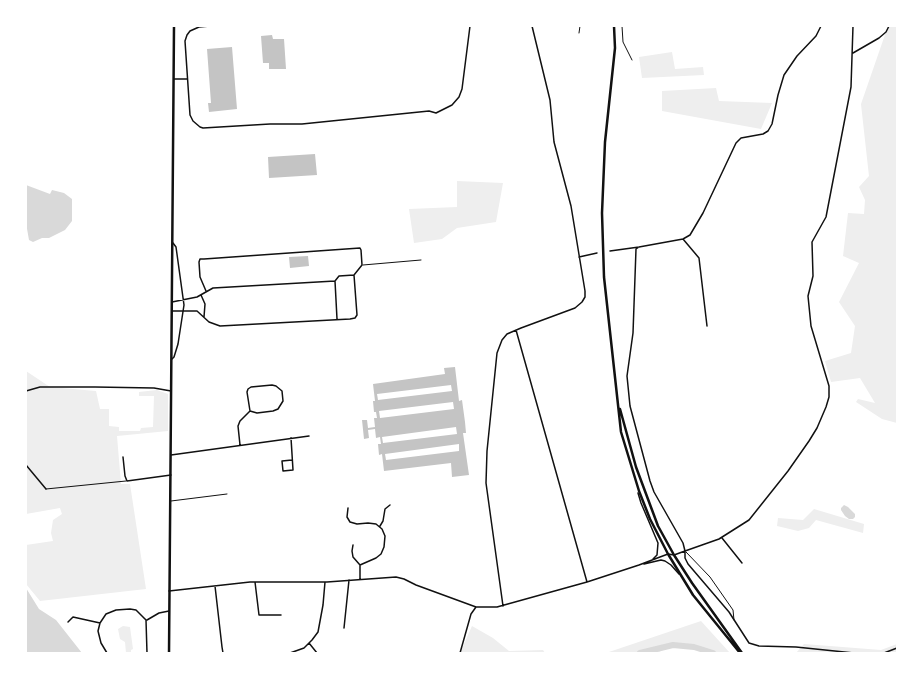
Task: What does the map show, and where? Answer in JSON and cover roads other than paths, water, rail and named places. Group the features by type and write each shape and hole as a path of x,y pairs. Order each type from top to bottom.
{"main road":[{"path":"169,653 174,26"},
{"path":"614,26 615,48 605,142 602,213 604,277 619,402 621,432 639,491 650,519 668,554 708,615 741,653"},
{"path":"619,402 636,467 651,510 674,555 741,653"}],"street":[{"path":"210,26 199,27 190,31 185,38 190,115 193,121 203,128 270,124 302,124 429,111 436,114 452,105 459,98 462,89 470,26"},
{"path":"503,606 486,483 487,451 497,352 502,340 507,334 580,306 585,297 571,206 554,142 550,100 532,26"},
{"path":"610,251 683,239 690,235 703,213 736,143 741,138 763,134 768,131 772,124 784,75 797,56 816,36 821,26"},
{"path":"169,591 255,582 325,582 396,577 476,607 503,606 587,582 640,565 668,554 674,555 722,537 749,520 788,471 817,428 828,401 828,386 811,326 808,296 813,276 812,242 826,217 851,86 853,26"},
{"path":"853,53 879,38 886,32 889,26"},
{"path":"174,79 187,79"},
{"path":"683,239 699,258 707,326"},
{"path":"172,359 178,344 184,311 184,300 176,247 173,242"},
{"path":"639,247 636,249 635,254 634,321 628,367 630,406 650,482 683,543 685,558 688,564 734,620 749,643 759,646 796,647 854,653"},
{"path":"172,311 197,311 213,325 220,326 352,319 357,315 354,275 362,265 361,250 360,248 202,259 198,262 200,277 206,291"},
{"path":"579,257 597,254"},
{"path":"337,320 335,281 339,276 354,275"},
{"path":"172,302 201,295 213,288 335,281"},
{"path":"201,295 205,304 204,317"},
{"path":"516,330 587,582"},
{"path":"272,384 282,391 283,401 281,406 276,410 257,413 250,411 248,389 251,387 272,384"},
{"path":"26,391 40,388 103,387 154,388 171,391"},
{"path":"240,446 238,426 244,416 250,411"},
{"path":"171,455 309,436"},
{"path":"291,438 294,470 283,471 282,461 292,460"},
{"path":"123,457 127,481 171,475"},
{"path":"26,465 46,489"},
{"path":"639,491 640,498 658,547 657,555 655,557 640,565"},
{"path":"379,527 383,521 385,510 390,505"},
{"path":"348,508 347,517 350,522 357,524 376,524 382,529 384,536 384,547 381,554 376,558 360,565"},
{"path":"722,537 742,563"},
{"path":"353,545 353,557 360,565 360,580"},
{"path":"640,565 661,560 665,561 682,577"},
{"path":"344,628 349,580"},
{"path":"255,582 259,615 281,614"},
{"path":"290,653 304,648 318,632 323,605 325,582"},
{"path":"215,586 223,653"},
{"path":"460,653 471,614 476,607"},
{"path":"108,653 101,643 98,631 100,623 106,614 116,610 127,609 136,610 146,620 147,653"},
{"path":"146,620 159,613 169,611"},
{"path":"68,622 73,617 100,623"},
{"path":"309,643 317,653"},
{"path":"884,653 897,648"},
{"path":"266,653 275,653"}],"lane":[{"path":"579,34 580,26"},
{"path":"622,26 623,42 632,60"},
{"path":"362,265 421,260"},
{"path":"46,489 127,481"},
{"path":"170,501 227,494"},
{"path":"685,551 689,557 710,577 733,610 734,620"}],"waterway":[{"path":"640,653 673,645 694,647 713,653"}]}
